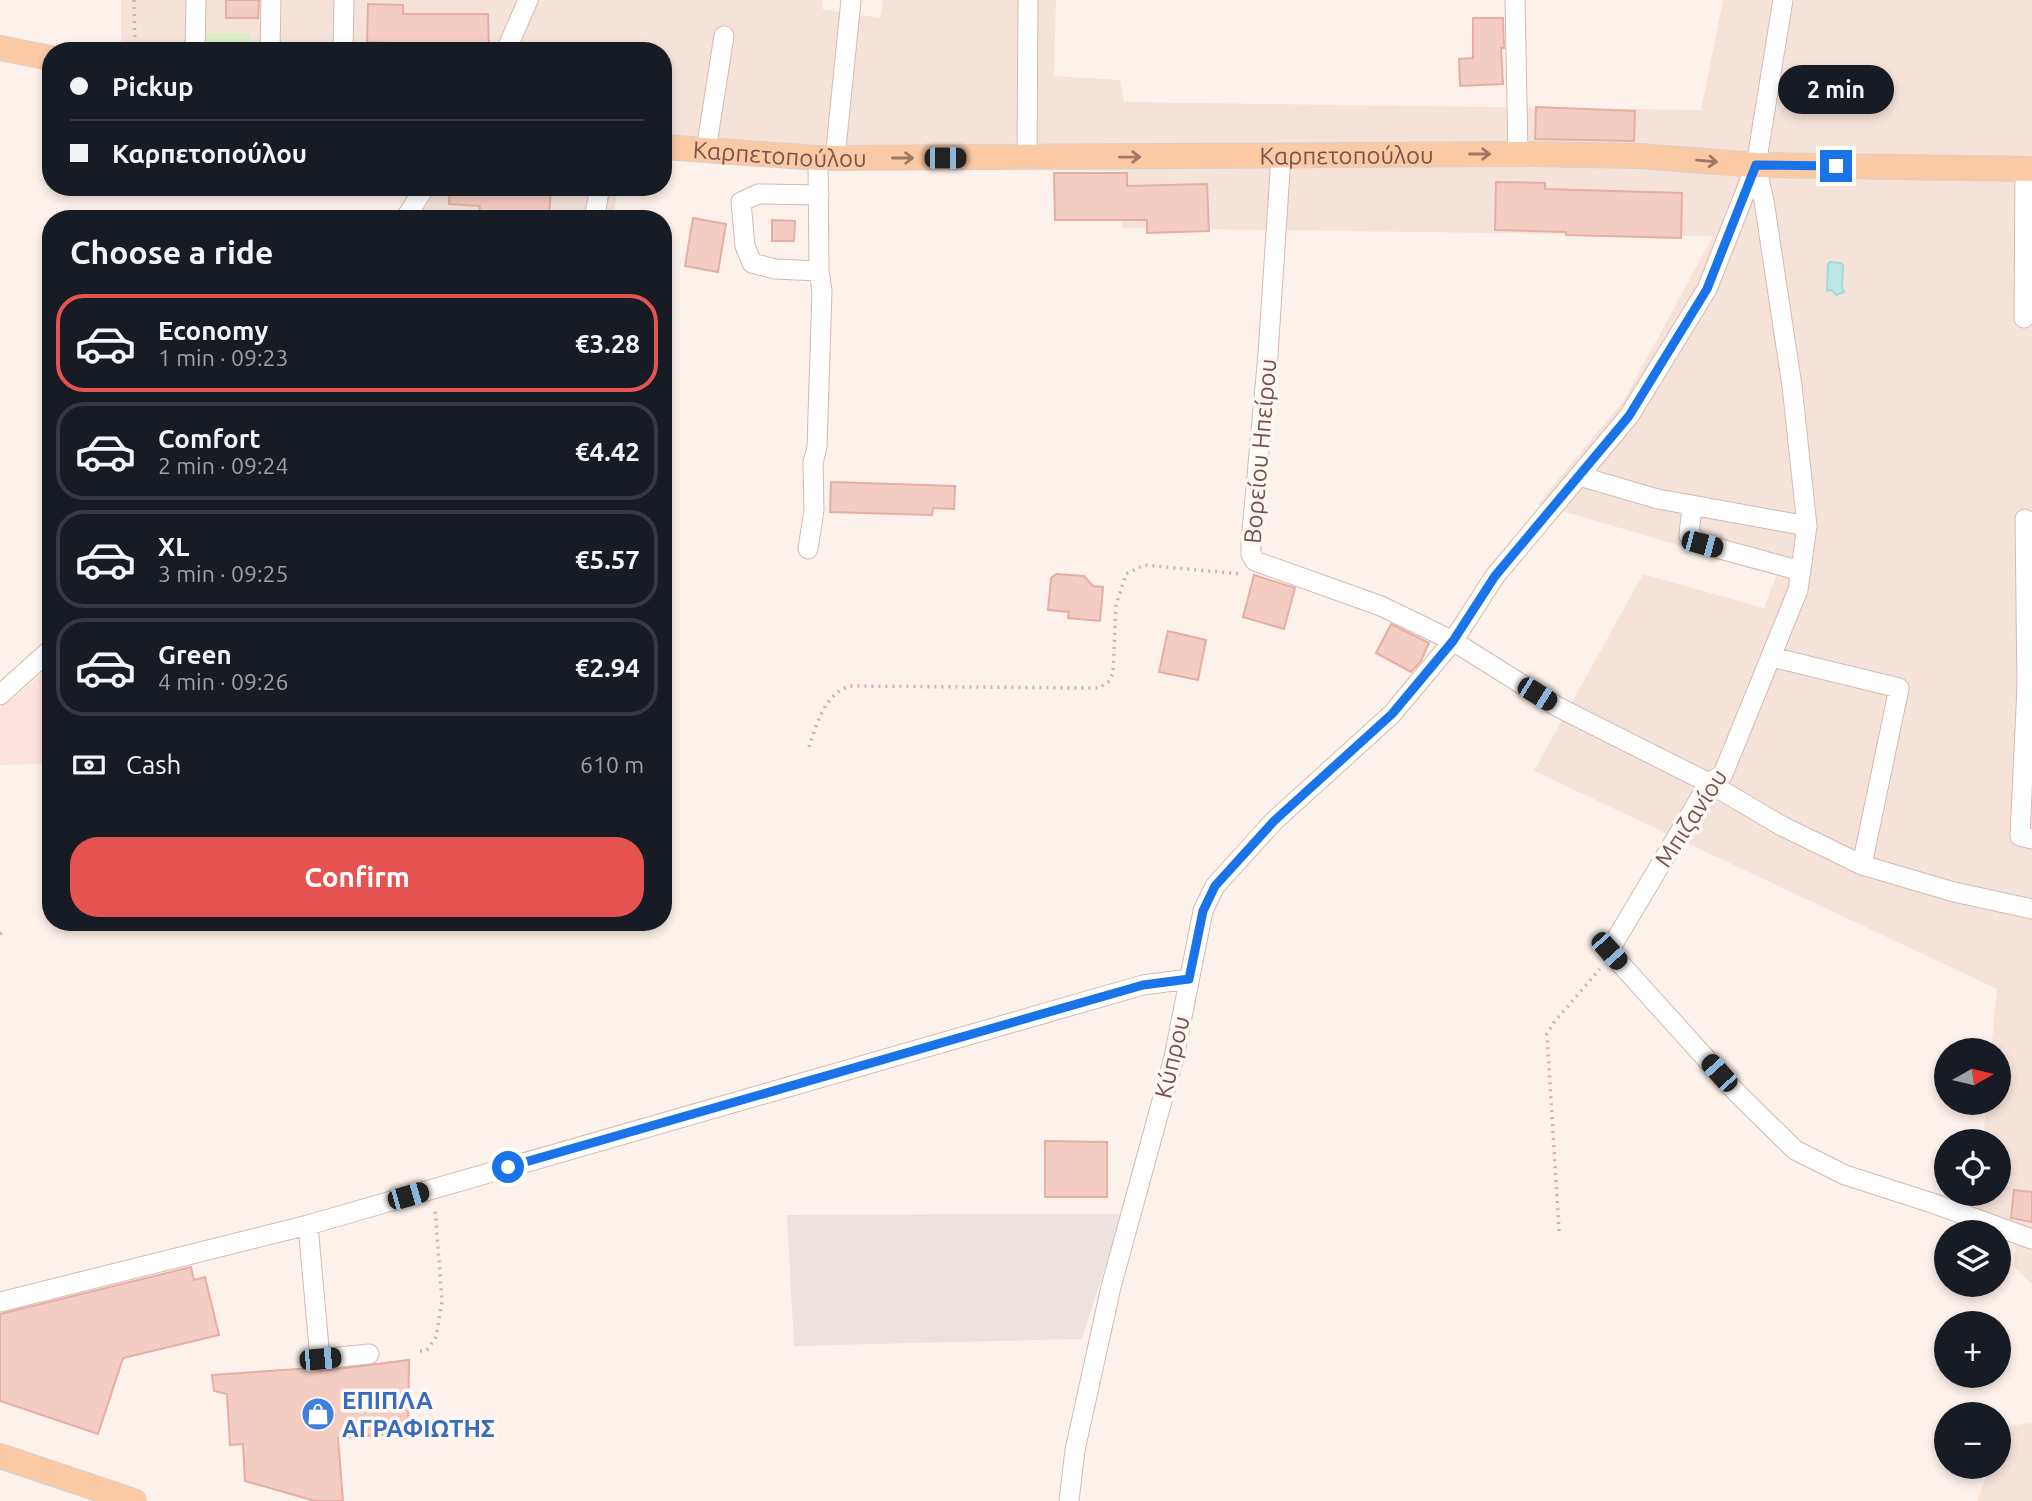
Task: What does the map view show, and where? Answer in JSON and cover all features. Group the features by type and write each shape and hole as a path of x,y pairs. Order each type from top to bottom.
{"main road":[{"path":"0,48 42,56"},
{"name":"Καρπετοπούλου","path":"672,148 827,158 1518,154 1640,156 1756,165 2028,169"},
{"path":"0,1455 134,1501"}],"street":[{"path":"195,42 196,0"},
{"path":"270,42 271,0"},
{"path":"343,42 344,0"},
{"path":"510,42 528,0"},
{"path":"808,549 814,510 813,463 817,447 822,291 819,271 819,195 851,0"},
{"path":"1027,158 1028,0"},
{"path":"1515,0 1518,154"},
{"name":"Κύπρου","path":"1069,1501 1075,1450 1111,1287 1174,1056 1203,911 1215,886 1274,821 1392,714 1453,641 1495,576 1629,416 1707,289 1756,165 1783,0"},
{"path":"706,150 723,36"},
{"name":"Βορείου Ηπείρου","path":"1281,156 1251,554 1255,561 1381,606 1453,641 1558,707 1709,783 1782,826 1863,865 1954,892 2032,909"},
{"name":"Μπιζανίου","path":"1609,951 1709,783 1723,774 1798,590 1807,526 1792,386 1764,201 1756,165"},
{"path":"2024,318 2028,169"},
{"path":"819,195 758,194 741,202 745,246 752,264 775,269 819,271"},
{"path":"1579,476 1658,499 1807,526"},
{"path":"1692,505 1689,536 1702,544 1801,571"},
{"path":"2025,519 2029,687 2020,836 2032,839"},
{"path":"0,695 42,657"},
{"path":"1772,657 1899,688 1863,865"},
{"path":"1609,951 1738,1093 1795,1150 1845,1175 1932,1202 2032,1238"},
{"path":"0,1303 307,1225 1143,985 1189,979"},
{"path":"307,1225 320,1359 369,1354"}],"path":[{"path":"134,0 135,42"},
{"path":"809,747 829,700 850,686 1099,688 1108,682 1113,674 1116,605 1126,574 1144,565 1241,574"},
{"path":"1559,1231 1547,1034 1555,1021 1599,972 1609,951"},
{"path":"420,1351 427,1350 436,1337 442,1301 433,1188"}],"shaded area":[{"path":"121,0 822,0 822,9 880,18 883,0 1056,0 1054,76 1120,80 1124,102 1701,110 1723,0 2032,0 2032,1284 2014,1267 2017,1225 2011,1223 2011,1220 2003,1220 1976,1210 1976,1206 2011,1206 2011,1129 1984,1129 1985,1115 2011,1115 2011,1038 1992,1038 1997,989 1534,771 1643,574 1764,608 1777,574 1538,504 1624,400 1713,236 1122,228 1123,171 829,169 672,160 672,42 121,42"},
{"path":"432,196 617,196 614,210 424,210"},
{"path":"42,673 42,764 0,765 0,707"},
{"path":"1122,1214 1082,1339 794,1346 787,1215"},
{"path":"2032,1423 2032,1501 1977,1501 1985,1479 2011,1479 2011,1425"}],"green space":[{"path":"201,33 251,33 251,42 201,42"}],"water":[{"path":"1830,262 1843,265 1844,292 1836,295 1832,290 1827,291"}],"building":[{"path":"226,0 259,0 258,18 226,18"},
{"path":"368,4 403,5 403,14 488,14 489,42 367,42"},
{"path":"1473,18 1503,18 1503,84 1460,86 1459,59 1473,58"},
{"path":"1536,107 1635,111 1634,141 1535,139"},
{"path":"1054,173 1127,173 1127,186 1207,184 1209,231 1147,233 1147,220 1055,220"},
{"path":"1496,182 1545,183 1545,189 1682,193 1681,238 1495,230"},
{"path":"449,196 550,196 550,210 480,210 480,206 449,204"},
{"path":"693,218 726,224 718,272 685,266"},
{"path":"772,220 795,221 794,241 772,241"},
{"path":"831,482 955,486 954,509 933,508 932,515 830,512"},
{"path":"1056,574 1084,576 1093,586 1103,587 1100,621 1068,618 1069,612 1048,610 1051,578"},
{"path":"1254,575 1295,588 1284,629 1243,617"},
{"path":"1391,624 1429,643 1421,661 1411,672 1376,653"},
{"path":"1168,631 1206,640 1198,680 1159,672"},
{"path":"1045,1141 1107,1142 1107,1197 1045,1197"},
{"path":"2014,1190 2032,1192 2032,1222 2011,1218"},
{"path":"191,1267 194,1280 205,1277 219,1335 123,1358 98,1434 0,1401 0,1314"},
{"name":"ΕΠΙΠΛΑ ΑΓΡΑΦΙΩΤΗΣ","path":"409,1360 408,1433 338,1438 343,1501 315,1501 245,1481 243,1444 230,1445 227,1394 214,1391 212,1375 312,1368 321,1371"}],"place":[{"name":"ΕΠΙΠΛΑ ΑΓΡΑΦΙΩΤΗΣ","path":"318,1414"}],"route":[{"path":"508,1167 1143,985 1189,979 1203,911 1215,886 1274,821 1392,714 1453,641 1495,576 1629,416 1707,289 1756,165 1836,166"}]}
